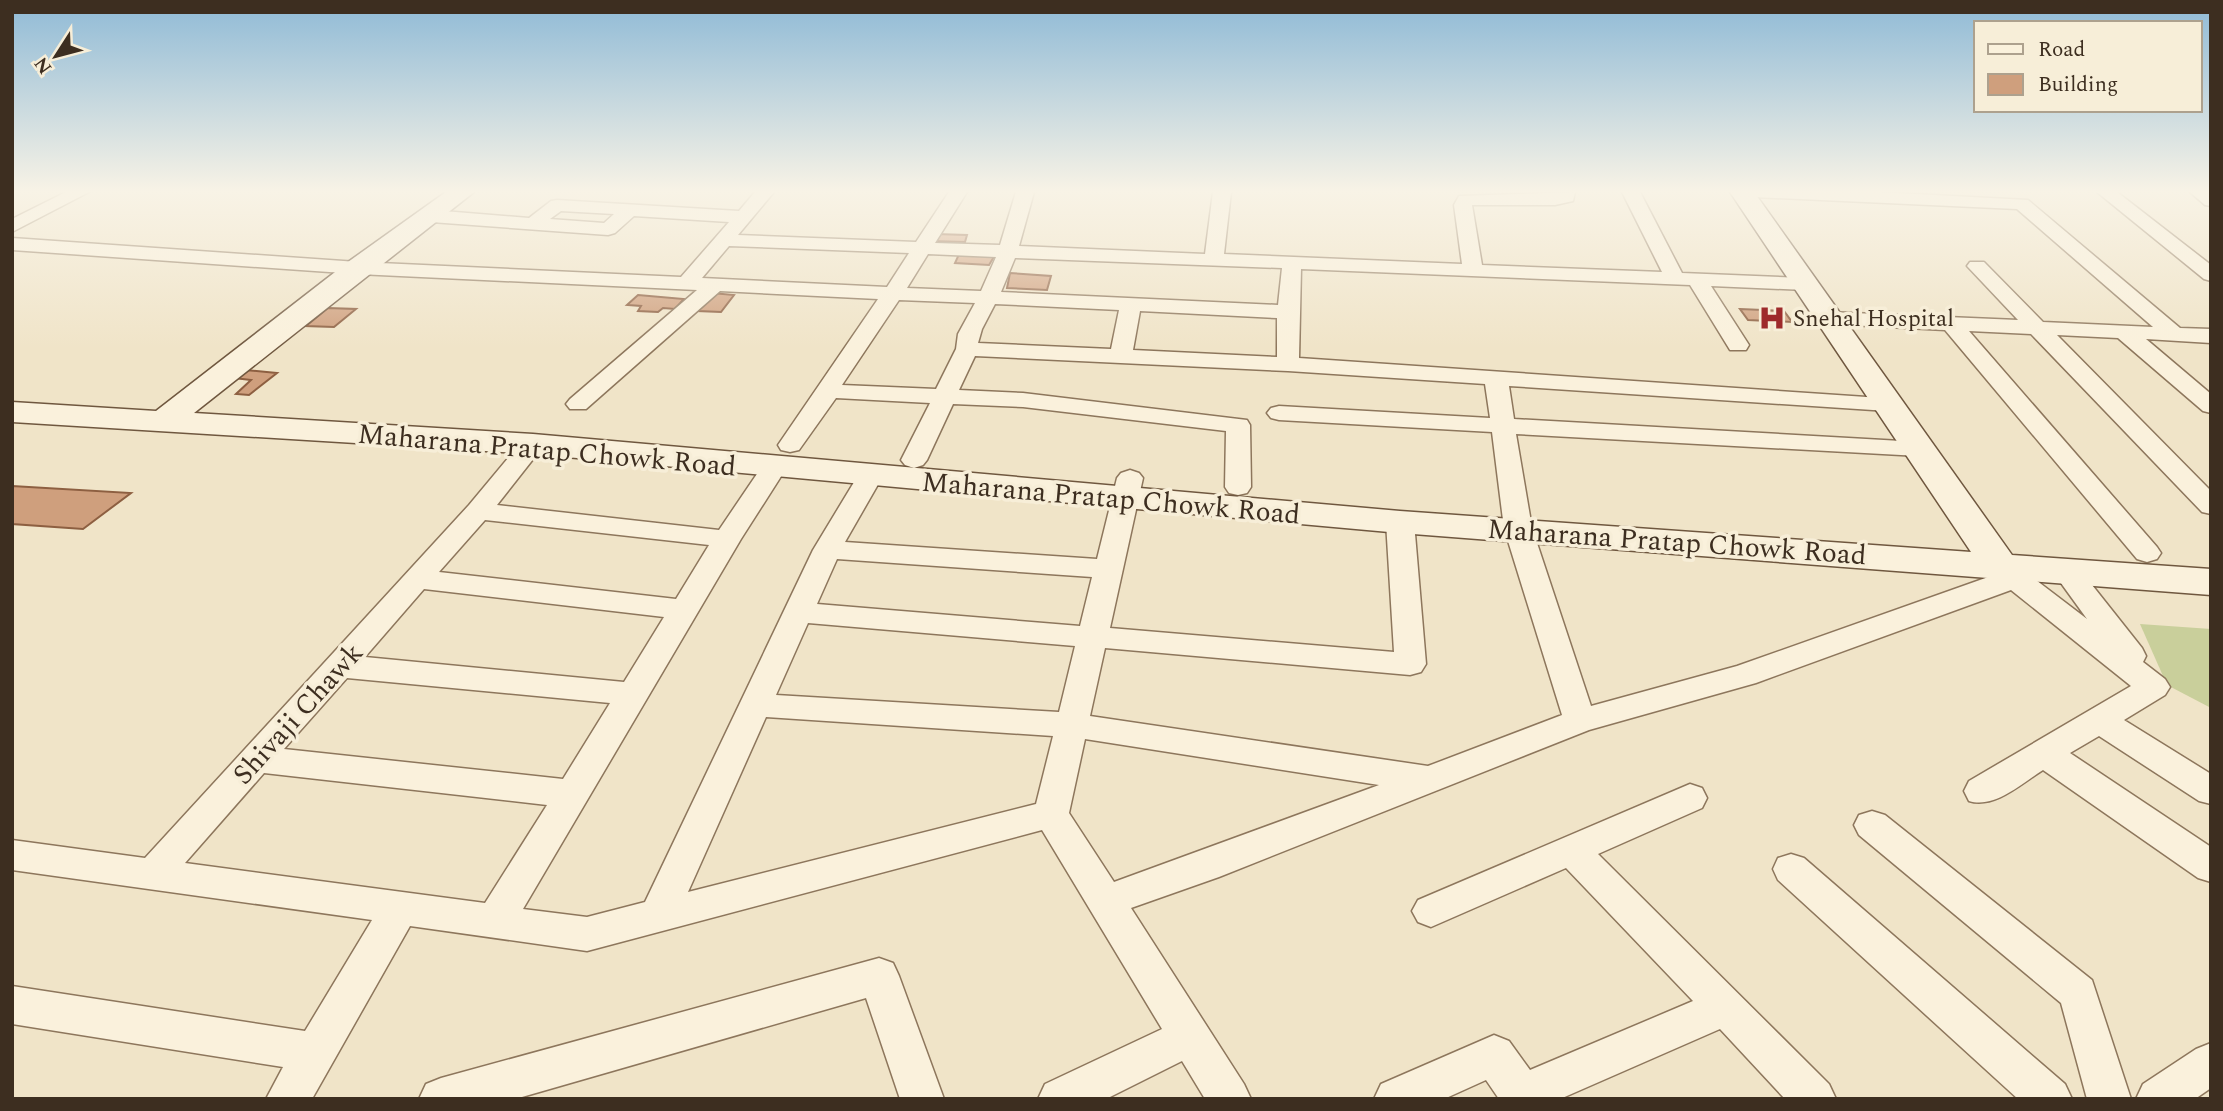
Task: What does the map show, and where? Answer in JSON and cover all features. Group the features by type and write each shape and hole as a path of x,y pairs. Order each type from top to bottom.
{"main road":[{"path":"173,414 392,244"},
{"path":"1778,244 1999,562"},
{"name":"Maharana Pratap Chowk Road","path":"12,395 173,414 533,444 914,460 1400,522 1516,519"},
{"name":"Maharana Pratap Chowk Road","path":"12,412 173,414 782,456 871,474 1127,488 1238,486 1516,519 1999,562 2067,572 2211,582"},
{"name":"Maharana Pratap Chowk Road","path":"1999,562 2147,553 2211,556"}],"street":[{"path":"12,244 358,268 1288,312"},
{"path":"686,284 721,244"},
{"path":"820,244 1805,284"},
{"path":"495,921 727,539 926,244"},
{"path":"914,460 967,349 965,340 1010,244"},
{"path":"1214,260 1216,244"},
{"path":"1468,244 1473,272"},
{"path":"1663,244 1686,280 1738,345"},
{"path":"2060,244 2174,334"},
{"path":"2172,244 2211,275"},
{"path":"1288,364 1292,263"},
{"path":"1977,266 2211,506"},
{"path":"578,404 715,285"},
{"path":"1120,358 1131,304"},
{"path":"1829,318 2211,336"},
{"path":"1951,324 2147,553"},
{"path":"2124,332 2211,406"},
{"path":"967,349 1288,364 1888,404"},
{"path":"1496,378 1516,519 1580,721"},
{"path":"829,391 1023,400 1238,425 1238,486"},
{"path":"1279,413 1919,449"},
{"name":"Shivaji Chawk","path":"153,874 478,511 533,444"},
{"path":"658,916 827,550 871,474"},
{"path":"1127,488 1051,814 1229,1099"},
{"path":"478,511 727,539"},
{"path":"798,612 1410,664 1400,522"},
{"path":"827,550 1107,569"},
{"path":"1106,901 1206,866 1580,721 1745,675 1999,562 2154,687"},
{"path":"2067,572 2154,687"},
{"path":"416,579 685,610"},
{"path":"340,666 634,694"},
{"path":"1981,791 2154,687"},
{"path":"756,705 1072,725 1429,779"},
{"path":"2099,720 2211,791"},
{"path":"2044,753 2211,867"},
{"path":"256,759 572,794"},
{"path":"1431,911 1690,798"},
{"path":"12,855 587,934 1051,814"},
{"path":"1872,825 2078,993 2109,1099"},
{"path":"1571,850 1814,1099"},
{"path":"1791,869 2050,1099"},
{"path":"288,1099 400,908"},
{"path":"440,1099 879,976 922,1099"},
{"path":"12,1005 316,1052"},
{"path":"1396,1099 1494,1055 1523,1096 1726,1007"},
{"path":"1060,1099 1190,1036"},
{"path":"2158,1099 2211,1063"}],"green space":[{"path":"2140,624 2211,629 2211,708 2167,685"}],"building":[{"path":"960,252 995,255 989,265 955,263"},
{"path":"1010,273 1051,276 1047,290 1007,288"},
{"path":"712,293 734,295 721,312 698,311"},
{"path":"638,295 684,299 675,309 638,311 641,306 627,305"},
{"path":"328,308 356,309 334,327 306,326"},
{"path":"1740,309 1784,311 1792,322 1748,320"},
{"path":"245,370 277,373 249,395 236,394 251,380 234,378"},
{"path":"12,486 131,493 83,529 12,524"}],"place":[{"name":"Snehal Hospital","path":"1772,318"}]}
